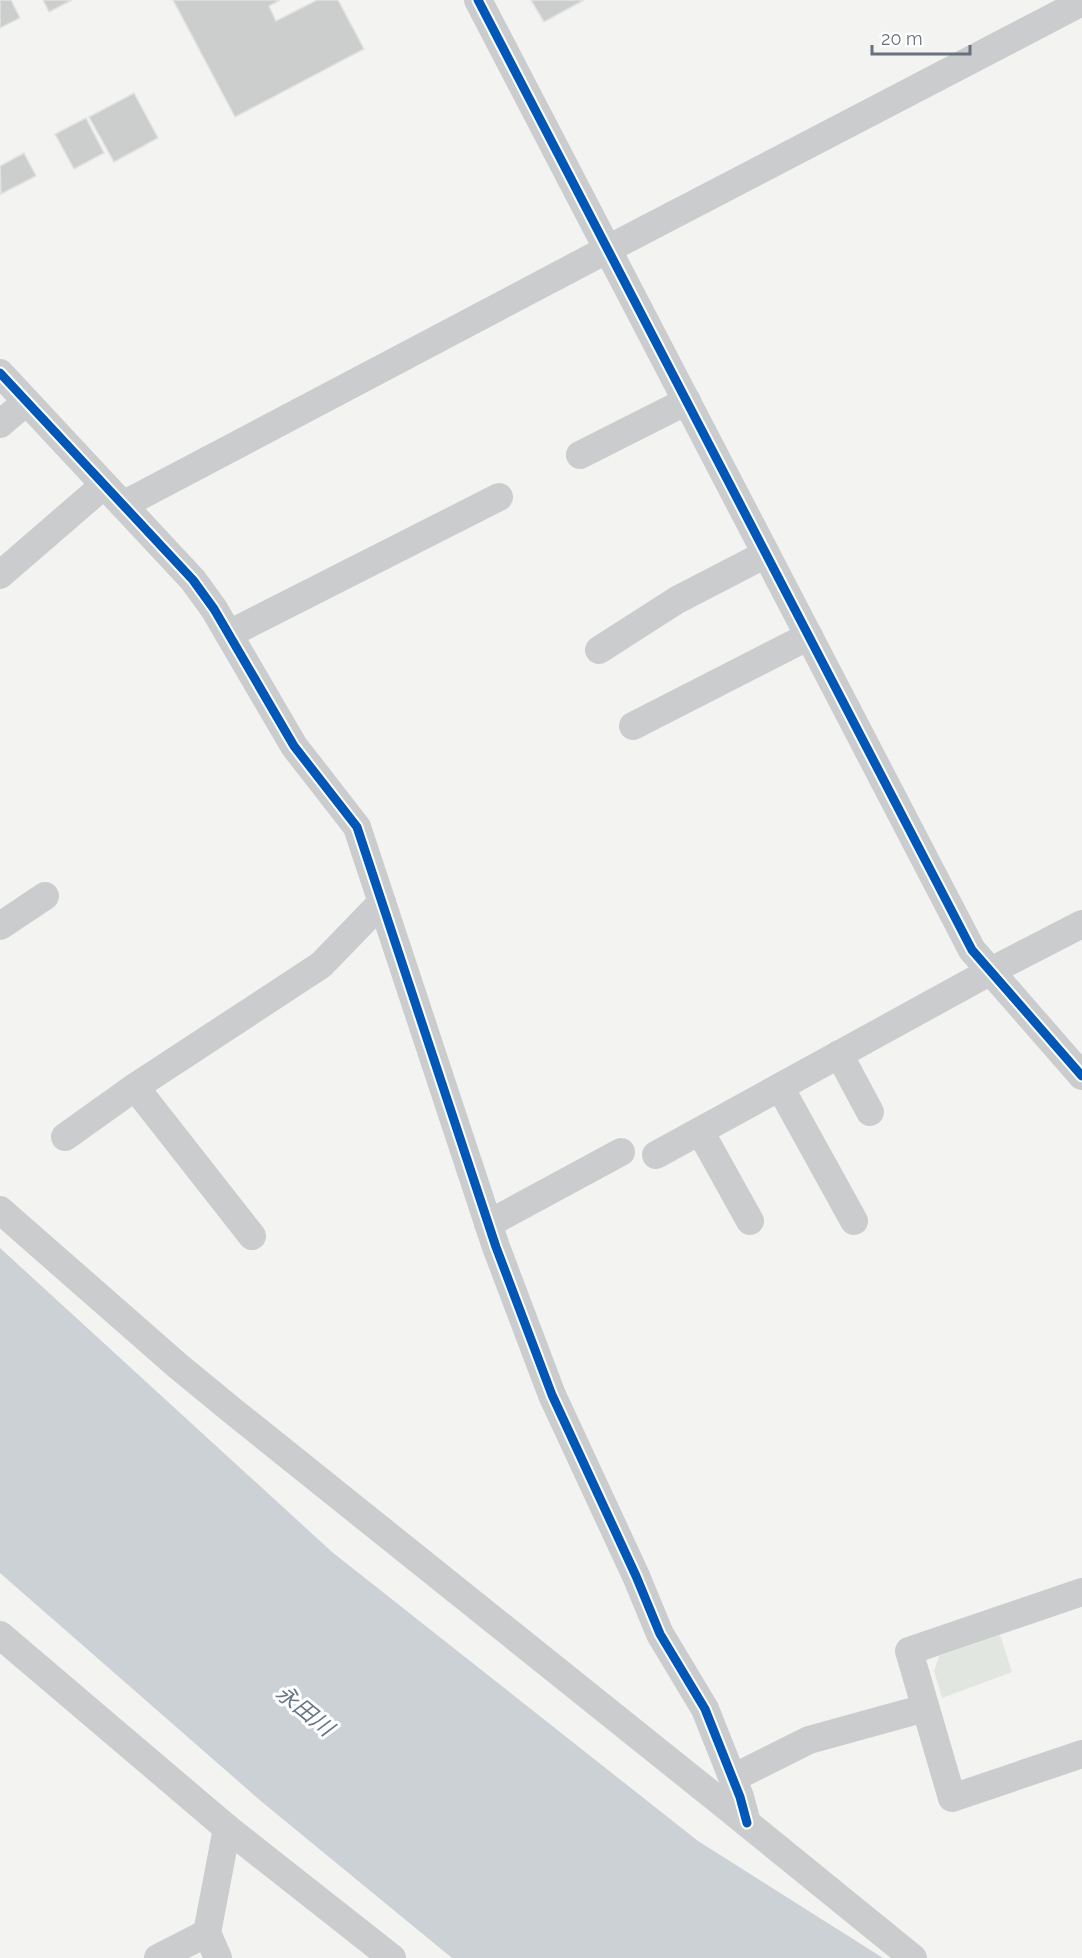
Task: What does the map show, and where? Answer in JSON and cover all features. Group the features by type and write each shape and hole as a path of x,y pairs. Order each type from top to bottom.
{"street":[{"path":"478,0 972,950 1082,1076"},
{"path":"123,505 1082,2"},
{"path":"0,373 193,580 214,609 294,746 357,826 488,1224 552,1395 636,1576 660,1634 705,1709 733,1778 747,1823"},
{"path":"580,455 687,401"},
{"path":"0,423 27,402"},
{"path":"0,575 104,485"},
{"path":"229,634 499,497"},
{"path":"598,650 677,600 766,554"},
{"path":"633,726 809,636"},
{"path":"0,926 45,896"},
{"path":"65,1137 135,1087 321,965 382,902"},
{"path":"656,1155 991,970 1082,924"},
{"path":"839,1054 870,1112"},
{"path":"135,1087 252,1236"},
{"path":"780,1087 854,1221"},
{"path":"700,1131 750,1221"},
{"path":"488,1224 621,1152"},
{"path":"0,1210 234,1412 913,1958"},
{"path":"1082,1592 909,1651 952,1798 1082,1754"},
{"path":"0,1635 227,1828 392,1958"},
{"path":"733,1778 809,1740 925,1707"},
{"path":"158,1958 212,1945 227,1828"}],"shaded area":[{"path":"1000,1635 1012,1672 942,1698 934,1671 939,1656"}],"water":[{"name":"永田川","path":"0,1248 332,1552 698,1841 883,1958 452,1958 262,1802 0,1573"}],"building":[{"path":"0,0 11,0 20,18 0,28"},
{"path":"43,0 72,0 49,12"},
{"path":"173,0 280,0 269,6 276,21 317,0 338,0 364,49 235,117"},
{"path":"531,0 584,0 544,22"},
{"path":"134,93 158,138 114,162 89,117"},
{"path":"86,118 104,153 74,169 55,134"},
{"path":"24,153 36,176 1,194 0,166"}],"cycle path":[{"path":"478,0 972,950 1082,1076"},
{"path":"0,373 193,580 214,609 294,746 357,827 496,1247 552,1395 636,1576 660,1634 705,1709 740,1797 747,1823"}]}
